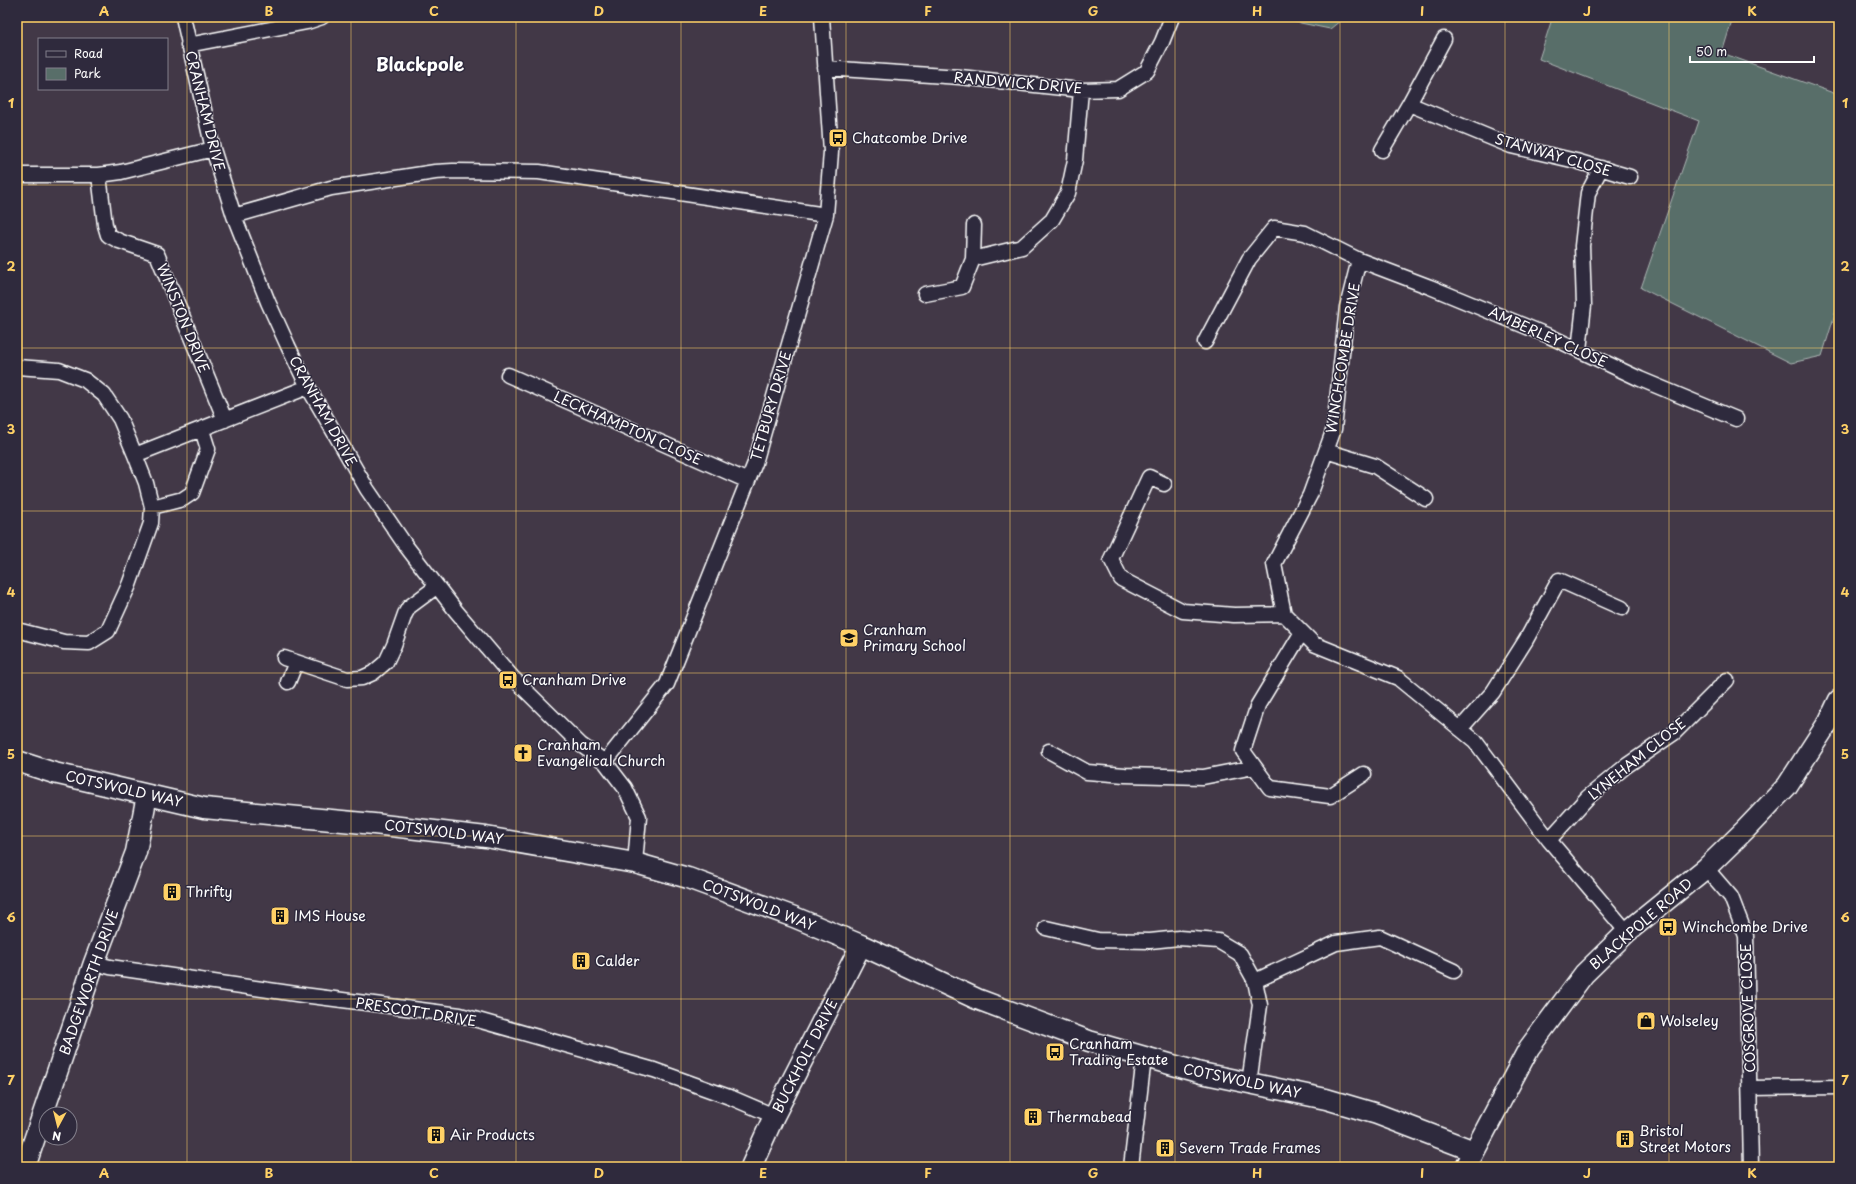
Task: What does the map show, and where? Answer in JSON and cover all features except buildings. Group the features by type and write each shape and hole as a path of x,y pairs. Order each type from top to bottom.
{"main road":[{"name":"BLACKPOLE ROAD","path":"1470,1159 1529,1048 1584,974 1627,932 1706,868 1746,830 1787,786 1830,720 1839,700"},
{"name":"COTSWOLD WAY","path":"17,761 54,773 204,808 486,836 635,863 688,878 794,917 861,945 977,999 1037,1023 1144,1058 1326,1100 1377,1114 1470,1159"},
{"name":"BADGEWORTH DRIVE","path":"25,1167 94,963 136,852 148,795"},
{"name":"BUCKHOLT DRIVE","path":"751,1167 774,1116 861,945"}],"street":[{"name":"CRANHAM DRIVE","path":"183,17 188,45 213,149 234,216 268,302 308,387 367,489 436,587 512,677 581,745 605,762 625,788 639,817 635,863"},
{"path":"188,45 307,22 322,17"},
{"name":"TETBURY DRIVE","path":"605,762 667,684 755,463 826,215 831,152 822,17"},
{"name":"RANDWICK DRIVE","path":"825,68 960,77 1081,90 1118,89 1147,71 1162,42 1172,17"},
{"path":"1382,150 1444,39"},
{"path":"974,260 1022,247 1052,220 1068,193 1075,160 1081,90"},
{"name":"STANWAY CLOSE","path":"1409,104 1511,146 1630,176"},
{"path":"17,175 99,175 121,172 213,149"},
{"path":"1579,350 1584,305 1582,246 1588,193 1601,168"},
{"path":"234,216 331,188 435,172 453,171 539,172 826,215"},
{"name":"WINSTON DRIVE","path":"99,175 105,225 108,235 118,242 157,254 225,420"},
{"path":"925,294 962,287 974,260 974,225"},
{"name":"AMBERLEY CLOSE","path":"1205,342 1249,259 1274,228 1305,233 1359,260 1430,287 1549,336 1640,379 1736,419"},
{"name":"WINCHCOMBE DRIVE","path":"1284,614 1274,564 1310,495 1334,430 1347,307 1359,260"},
{"path":"17,366 59,370 85,380 104,395 120,419 136,455 152,507 151,523 130,585 108,631 90,643 64,642 17,630"},
{"name":"LECKHAMPTON CLOSE","path":"508,376 748,481"},
{"path":"136,455 308,387"},
{"path":"152,507 183,499 192,493 208,449 202,430"},
{"path":"1326,451 1375,466 1426,499"},
{"path":"1164,484 1149,477 1119,540 1111,559 1121,579 1183,611 1234,615 1284,614 1314,644 1398,678 1475,741 1549,840 1627,932"},
{"path":"1460,729 1493,692 1526,640 1559,580 1622,608"},
{"path":"288,682 290,660 347,679 362,678 373,673 386,662 405,614 410,607 436,587"},
{"path":"1302,632 1258,705 1243,751 1270,788 1330,796 1364,774"},
{"name":"LYNEHAM CLOSE","path":"1549,840 1588,797 1626,766 1674,733 1727,680"},
{"path":"1049,751 1087,772 1125,775 1203,777 1254,767"},
{"name":"COSGROVE CLOSE","path":"1706,868 1731,897 1746,936 1751,1167"},
{"path":"1046,928 1098,940 1150,941 1179,938 1218,941 1240,954 1255,981 1260,1005 1249,1083"},
{"path":"1255,981 1336,943 1380,937 1454,971"},
{"name":"PRESCOTT DRIVE","path":"94,963 110,967 309,996 460,1015 654,1070 732,1098 774,1116"},
{"path":"1131,1167 1144,1058"},
{"name":"COSGROVE CLOSE","path":"1750,1088 1839,1087"}],"green space":[{"path":"1286,17 1345,17 1330,29 1286,20"},
{"path":"1547,17 1733,17 1722,53 1839,95 1839,301 1822,356 1791,363 1641,288 1699,121 1539,59 1552,19"}],"place":[{"name":"Chatcombe Drive","path":"838,138"},
{"name":"Cranham Primary School","path":"849,638"},
{"name":"Cranham Drive","path":"508,680"},
{"name":"Cranham Evangelical Church","path":"523,753"},
{"name":"Thrifty","path":"172,892"},
{"name":"IMS House","path":"280,916"},
{"name":"Winchcombe Drive","path":"1668,927"},
{"name":"Calder","path":"581,961"},
{"name":"Wolseley","path":"1646,1021"},
{"name":"Cranham Trading Estate","path":"1055,1052"},
{"name":"Thermabead","path":"1033,1117"},
{"name":"Air Products","path":"436,1135"},
{"name":"Bristol Street Motors","path":"1625,1139"},
{"name":"Severn Trade Frames","path":"1165,1148"}],"district":[{"name":"Blackpole","path":"420,65"}]}
